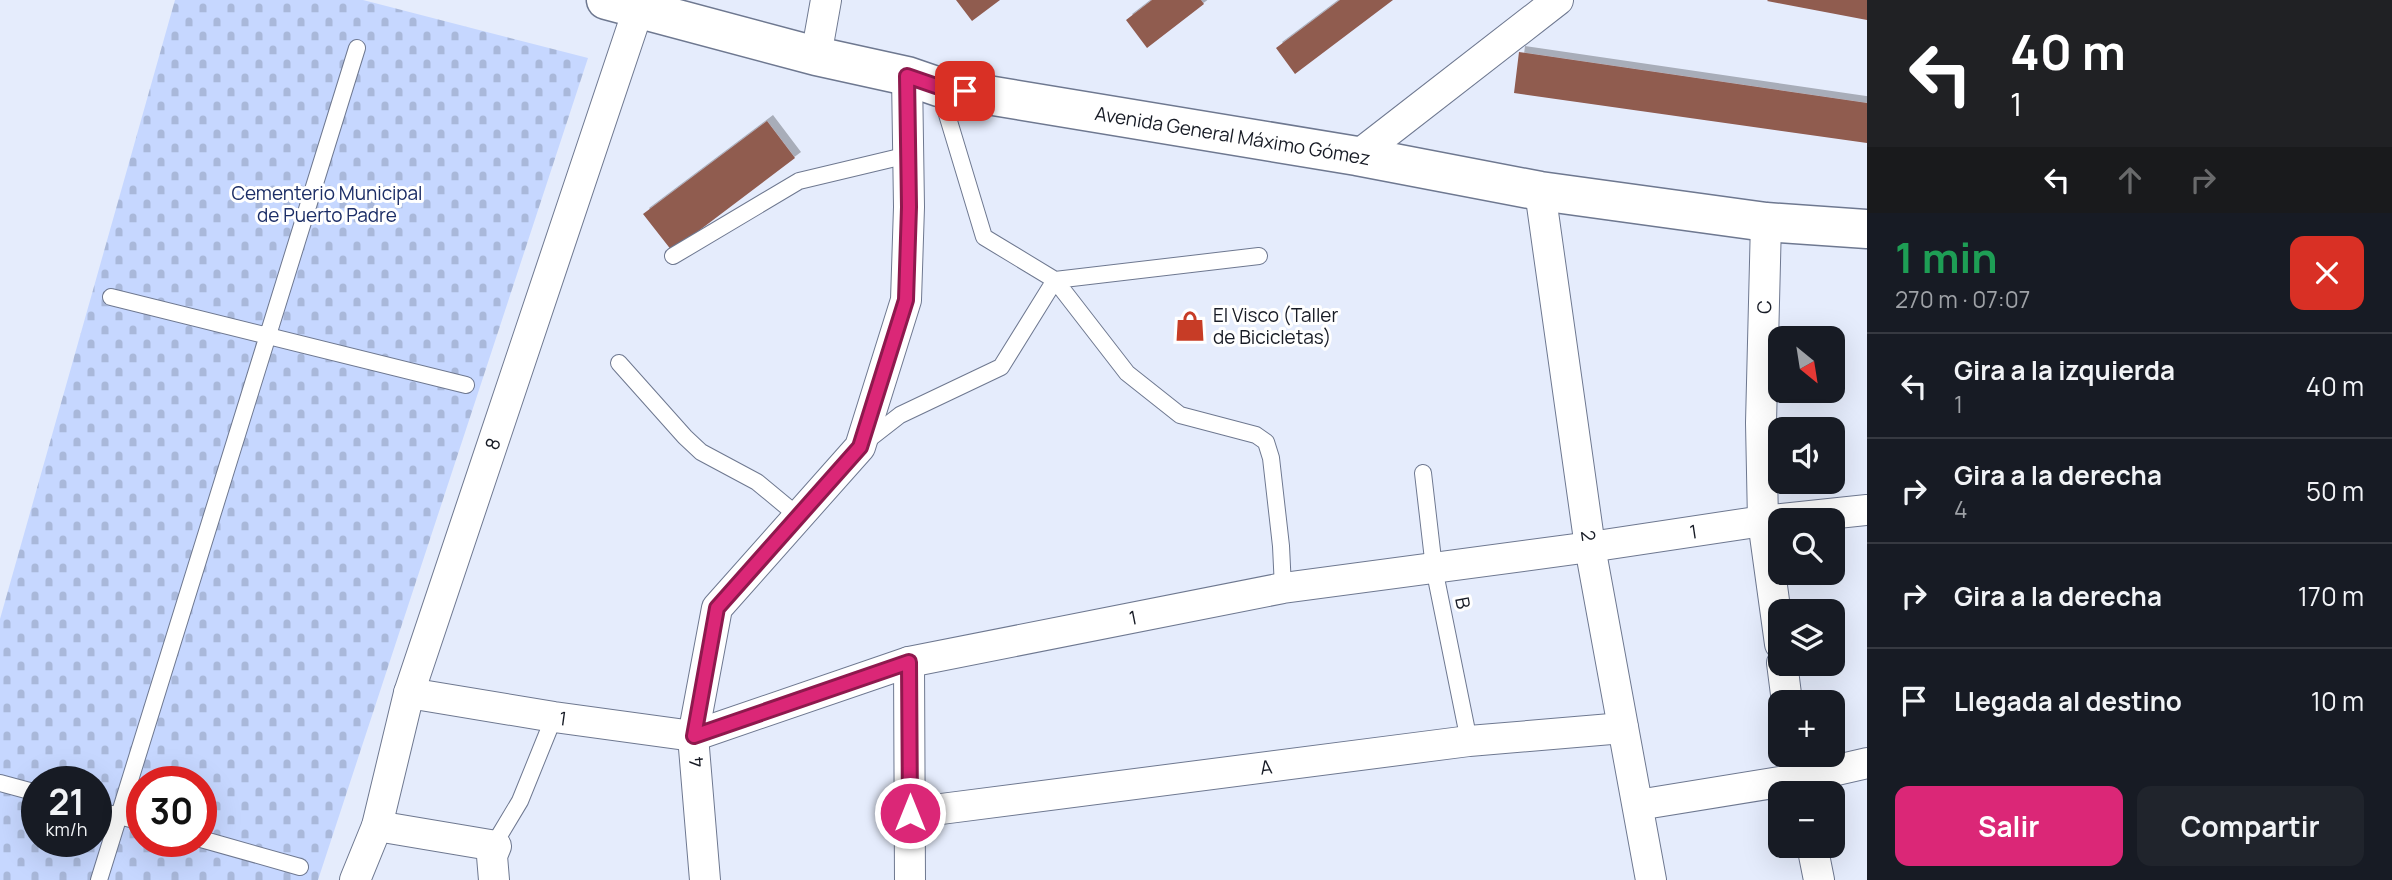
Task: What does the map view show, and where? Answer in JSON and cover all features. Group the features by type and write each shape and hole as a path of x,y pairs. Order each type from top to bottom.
{"street":[{"path":"816,55 826,0"},
{"path":"1357,156 1558,0"},
{"name":"Avenida General Máximo Gómez","path":"622,4 923,82 1357,156 1539,191 1766,222 1867,229"},
{"name":"8","path":"355,880 377,826 409,693 622,4"},
{"name":"4","path":"705,880 694,736 717,608 860,447 906,300 908,155 923,82"},
{"name":"2","path":"1539,191 1591,547 1651,880"},
{"name":"C","path":"1766,222 1761,423 1763,521 1774,599"},
{"name":"1","path":"409,693 694,736 909,662 1283,588 1763,521 1867,510"},
{"path":"909,662 910,880"},
{"name":"A","path":"910,813 1469,741 1623,728"},
{"path":"1638,805 1867,763"},
{"path":"377,826 496,846 492,856 494,880"},
{"path":"1815,858 1819,880"}],"lane":[{"path":"99,880 357,48"},
{"path":"923,82 984,237 1055,280 1127,373 1180,415 1256,435 1266,442 1271,458 1283,588"},
{"path":"673,256 799,181 908,155"},
{"path":"1055,280 1259,256"},
{"path":"860,447 900,415 1001,367 1055,280"},
{"path":"111,296 467,385"},
{"path":"619,363 701,452 757,482 798,516"},
{"name":"B","path":"1423,473 1434,568 1469,741"},
{"path":"496,846 520,801 554,717"},
{"path":"0,783 21,789"},
{"path":"112,814 126,818"},
{"path":"217,843 300,866"}],"green space":[{"name":"Cementerio Municipal de Puerto Padre","path":"175,0 363,0 588,58 318,880 0,880 0,619"}],"building":[{"path":"956,0 1000,0 972,21"},
{"path":"1152,0 1201,0 1204,4 1147,48 1126,20"},
{"path":"1340,0 1393,0 1295,74 1276,48"},
{"path":"1867,0 1867,20 1767,1"},
{"path":"1519,52 1867,103 1867,143 1514,93"},
{"path":"767,121 795,158 672,251 643,214"}],"place":[{"name":"El Visco (Taller de Bicicletas)","path":"1190,326"}],"route":[{"path":"910,813 909,662 694,736 717,608 860,447 906,300 909,207 907,76 939,87 965,91"}]}
